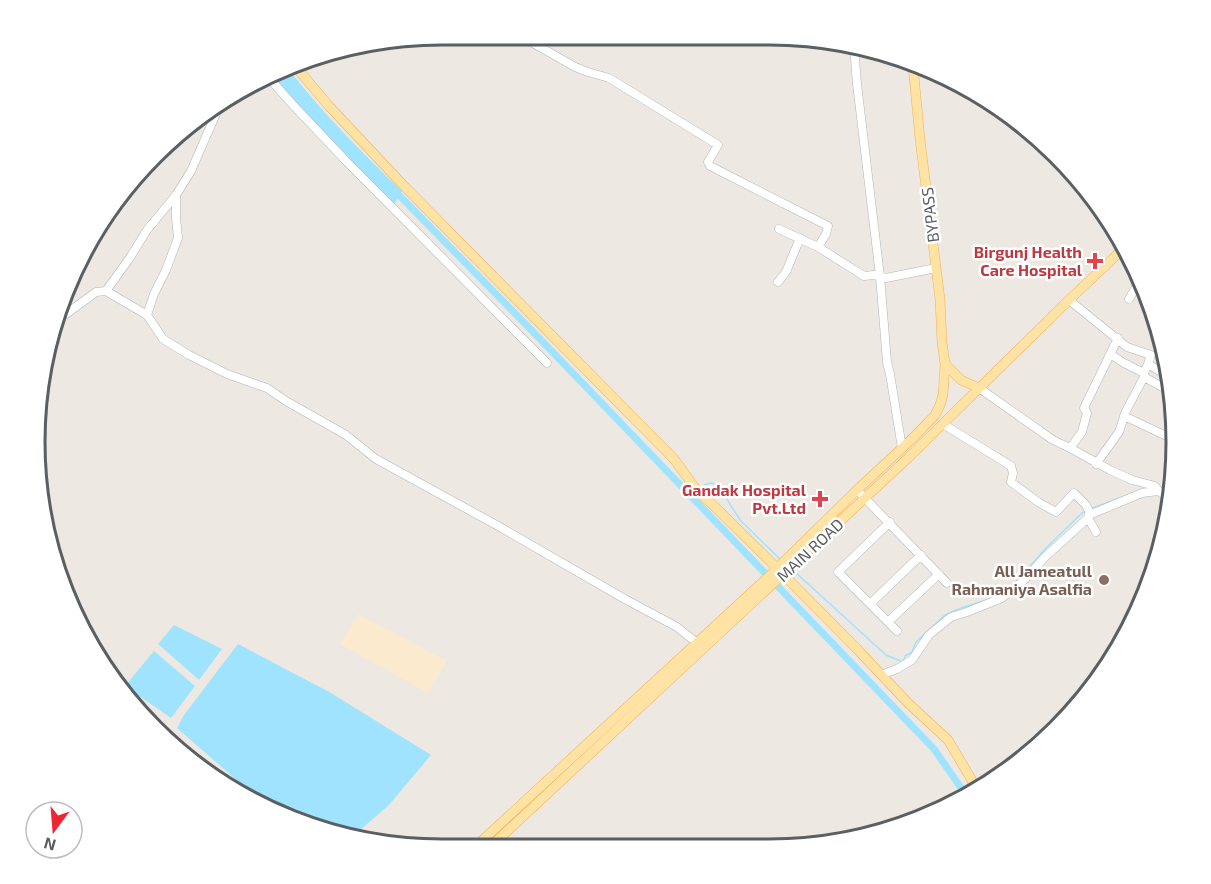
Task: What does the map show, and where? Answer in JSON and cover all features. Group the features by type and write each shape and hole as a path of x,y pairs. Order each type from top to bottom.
{"main road":[{"path":"300,71 327,105 405,187 674,459 698,492 908,703 948,740 973,783"},
{"name":"BYPASS","path":"914,72 940,299 945,364 940,405 935,415 915,436"},
{"name":"MAIN ROAD","path":"779,572 866,497 1118,253"},
{"path":"945,364 961,380 978,388"},
{"name":"MAIN ROAD","path":"498,839 767,584 857,490 915,436"},
{"name":"MAIN ROAD","path":"484,839 697,643 767,584"}],"street":[{"path":"538,45 575,67 609,78 718,145 708,162 710,166 828,226 818,247"},
{"path":"855,55 880,276 887,362 902,448"},
{"path":"273,83 347,162 547,363"},
{"path":"106,291 147,230 176,195 191,171 215,116"},
{"path":"147,315 178,238 176,195"},
{"path":"779,229 818,247 864,276 874,275 886,278 936,268"},
{"path":"778,282 786,272 800,238"},
{"path":"1129,299 1135,288"},
{"path":"66,314 96,292 106,291 147,315 163,339 189,355 227,374 267,388 346,435 376,459 677,627 697,643"},
{"path":"1069,300 1130,348 1151,355 1119,432 1096,464"},
{"path":"1070,448 1082,432 1087,413 1084,408 1118,338"},
{"path":"1110,354 1162,386"},
{"path":"1148,364 1159,370"},
{"path":"978,388 1053,440 1096,464 1163,493"},
{"path":"1124,416 1166,436"},
{"path":"943,424 1011,466 1013,473 1011,482 1056,512 1074,493 1086,505 1096,532"},
{"path":"881,675 912,660 930,634 951,617 1002,598 1024,580 1089,516 1142,493 1157,489"},
{"path":"857,490 947,583"},
{"path":"890,522 838,572 897,631"},
{"path":"870,604 921,555"},
{"path":"888,622 939,574"}],"sand":[{"path":"358,614 447,661 428,693 340,644"}],"water":[{"path":"292,74 343,132 402,191 394,205 316,126 277,81"},
{"path":"174,625 222,649 199,680 158,644"},
{"path":"238,644 331,693 431,755 389,805 360,830 314,818 245,787 177,728 184,715"},
{"path":"154,651 195,686 171,718 134,692 127,684"}],"waterway":[{"path":"395,191 934,749 962,789"},
{"path":"704,485 711,483 719,485 741,521 781,560"},
{"path":"1090,509 1125,496"},
{"path":"1018,580 1047,547 1086,511"},
{"path":"795,572 886,655 903,662 905,656 912,652 916,642 945,615 987,600"}],"place":[{"name":"Birgunj Health Care Hospital","path":"1095,261"},
{"name":"Gandak Hospital Pvt.Ltd","path":"820,499"},
{"name":"All Jameatull Rahmaniya Asalfia","path":"1104,580"}]}
